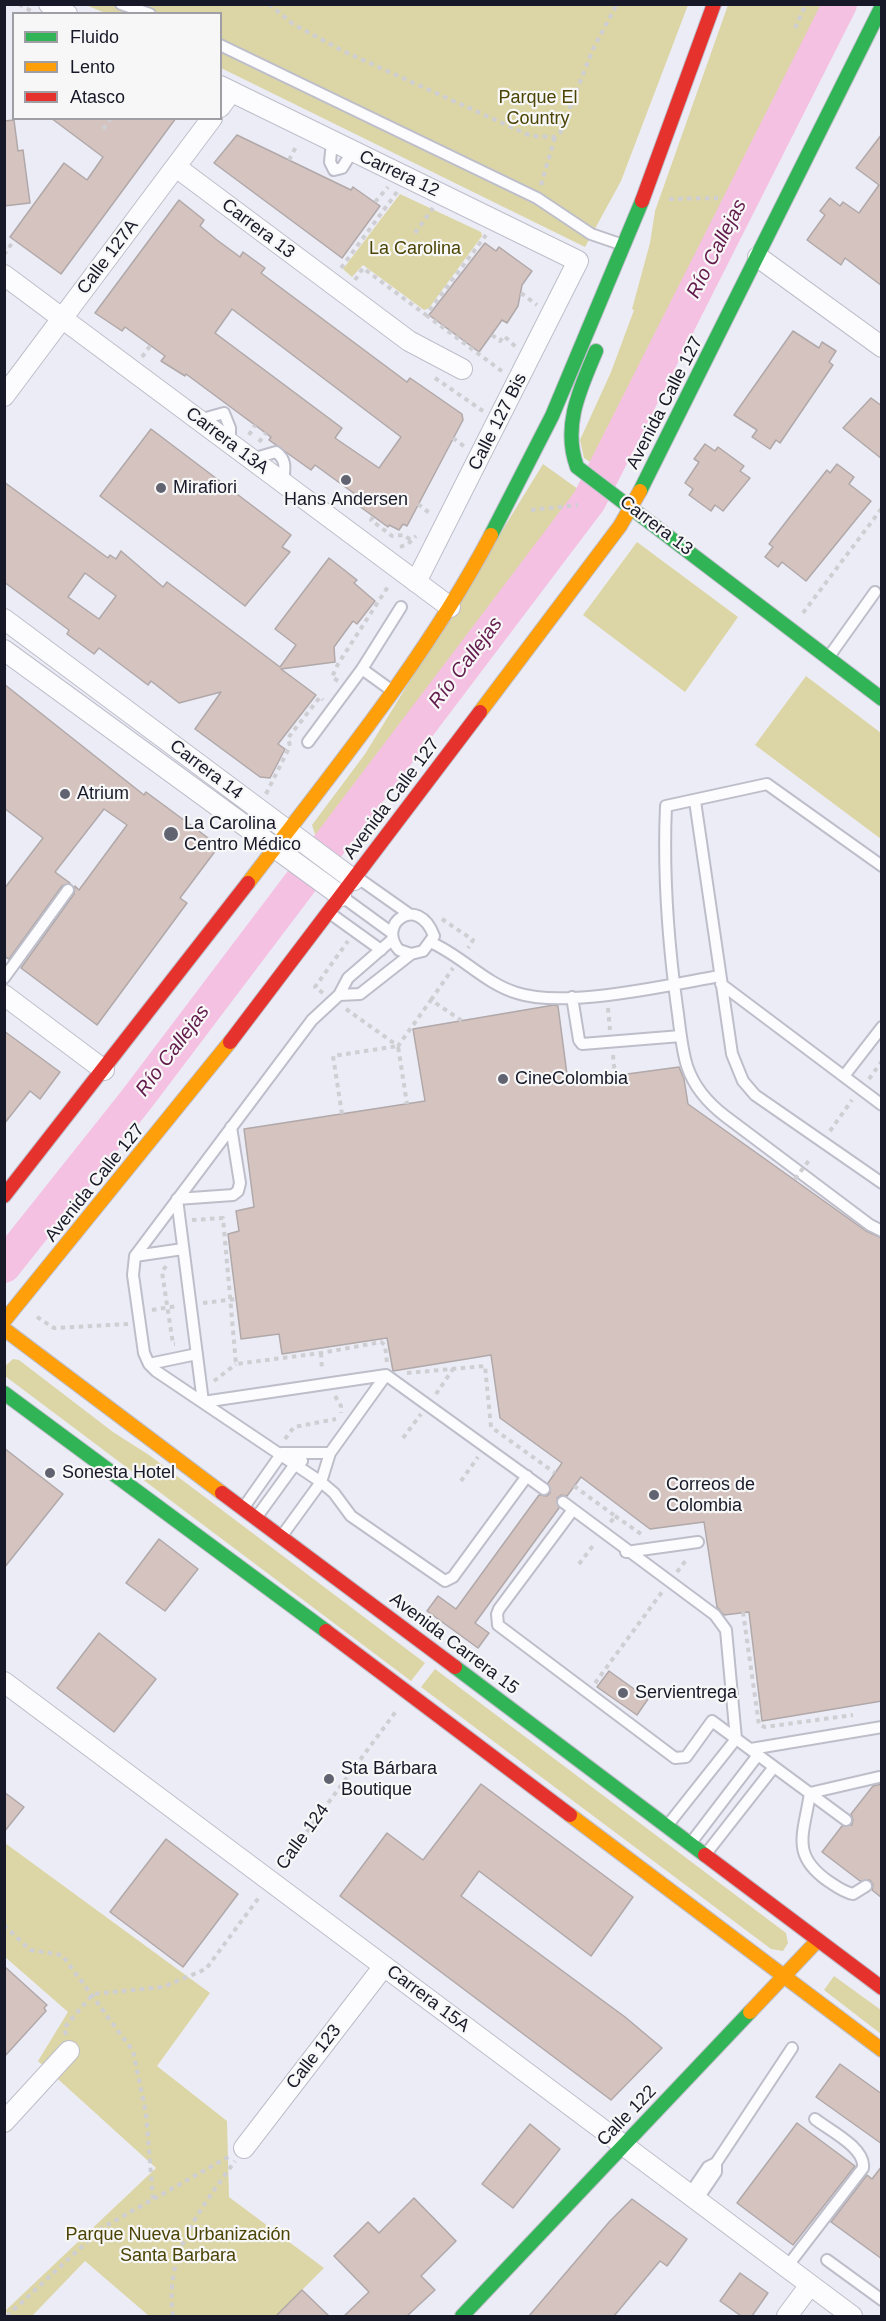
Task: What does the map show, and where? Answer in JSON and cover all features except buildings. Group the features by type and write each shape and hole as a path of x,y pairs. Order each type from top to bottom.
{"main road":[{"path":"4,1196 294,836 450,607 508,505 548,425 609,288 646,194 714,4"},
{"name":"Avenida Calle 127","path":"4,1321 107,1200 355,878 627,504 758,257 882,6"},
{"name":"Carrera 13","path":"609,288 602,333 572,421 571,454 577,467 882,699"},
{"name":"Avenida Carrera 15","path":"4,1329 882,1988"},
{"path":"4,1393 882,2050"},
{"name":"Calle 122","path":"462,2316 818,1940"}],"street":[{"path":"49,4 64,12"},
{"name":"Carrera 12","path":"224,95 331,149 352,152 578,261"},
{"name":"Calle 127A","path":"4,396 211,120"},
{"name":"Carrera 13","path":"176,167 409,341 462,369"},
{"path":"758,257 882,347"},
{"name":"Calle 127 Bis","path":"416,582 525,351 578,261"},
{"name":"Carrera 13A","path":"4,275 198,420 230,436 259,457 283,482 450,607"},
{"name":"Carrera 14","path":"4,619 333,865 355,878"},
{"name":"Carrera 14","path":"4,650 341,896"},
{"path":"132,745 146,725"},
{"path":"4,995 104,1070"},
{"name":"Carrera 15A","path":"4,1682 852,2316"},
{"name":"Calle 123","path":"244,2148 384,1966"},
{"path":"4,2122 69,2051"},
{"path":"787,2316 810,2285"}],"lane":[{"path":"120,4 144,12"},
{"path":"222,46 537,198 591,234 626,246"},
{"path":"828,658 876,592"},
{"path":"308,742 362,669 401,607"},
{"path":"362,669 392,690"},
{"path":"882,866 767,784 666,806 664,844 674,983 687,1067 710,1104 870,1225 882,1230"},
{"path":"695,801 732,1054 743,1081 766,1104 882,1183"},
{"path":"339,995 360,994 411,954 423,951 434,936 422,916 409,914 355,878"},
{"path":"4,978 68,890"},
{"path":"341,896 392,936 399,950 411,954"},
{"path":"328,912 381,950"},
{"path":"409,914 397,921 392,936 381,950 348,978 339,995 301,1033 135,1256 133,1275 144,1353 149,1364 296,1463 334,1493 351,1516 445,1581 453,1577 527,1476"},
{"path":"430,942 491,980 516,993 534,997 572,997 674,983 721,980 881,1103"},
{"path":"572,997 579,1040 582,1044 681,1036"},
{"path":"844,1076 882,1027"},
{"path":"177,1199 233,1195 238,1191 240,1184 231,1127"},
{"path":"177,1199 203,1402"},
{"path":"135,1256 183,1249"},
{"path":"149,1364 196,1354"},
{"path":"203,1402 386,1375 544,1489"},
{"path":"281,1537 321,1482 330,1453 386,1375"},
{"path":"243,1508 279,1452"},
{"path":"279,1452 330,1453"},
{"path":"256,1518 296,1463 330,1453"},
{"path":"562,1502 626,1552 715,1615 726,1630 736,1739 667,1827"},
{"path":"572,1511 499,1609 496,1620 503,1630 679,1760 686,1757 712,1722 846,1820"},
{"path":"626,1552 698,1542"},
{"path":"690,1844 755,1752 882,1727"},
{"path":"705,1855 774,1767"},
{"path":"810,1793 879,1777"},
{"path":"810,1793 803,1846 806,1862 812,1869 846,1893 860,1891 866,1886"},
{"path":"693,2198 716,2172 716,2163 792,2048"},
{"path":"786,2268 863,2168 864,2162 859,2152 815,2119"},
{"path":"827,2260 882,2300"}],"path":[{"path":"19,4 33,12"},
{"path":"269,4 293,24 343,51 531,136 555,137 561,133 593,49 617,4"},
{"path":"795,28 806,4"},
{"path":"104,129 110,120"},
{"path":"537,198 555,137"},
{"path":"299,142 331,149"},
{"path":"382,183 407,195"},
{"path":"398,191 339,271 354,281 363,268 506,374 510,366"},
{"path":"646,194 658,199 718,198"},
{"path":"425,203 445,212"},
{"path":"415,233 430,213"},
{"path":"426,315 488,233 477,228"},
{"path":"4,255 15,240"},
{"path":"492,335 500,340 504,336 525,351"},
{"path":"133,354 145,363"},
{"path":"432,376 483,411"},
{"path":"479,420 489,402"},
{"path":"230,436 259,457"},
{"path":"459,456 466,444"},
{"path":"425,520 434,502"},
{"path":"508,505 518,511 578,505"},
{"path":"802,615 882,508"},
{"path":"374,517 371,520 392,536 404,535 412,541"},
{"path":"397,548 412,541 422,527"},
{"path":"342,684 332,677 388,584 397,590"},
{"path":"265,795 290,746 288,738 320,697 328,704"},
{"path":"258,792 271,798"},
{"path":"431,1000 460,959"},
{"path":"342,1114 333,1056 398,1046 407,1104"},
{"path":"861,1089 882,1061"},
{"path":"830,1131 854,1098"},
{"path":"795,1179 810,1159"},
{"path":"54,1328 130,1324"},
{"path":"279,1452 294,1427 332,1421 340,1416 341,1406 322,1374 321,1353"},
{"path":"588,1694 688,1557"},
{"path":"743,1612 759,1725 765,1727 858,1714"},
{"name":"Calle 124","path":"93,1994 163,1987 206,1969 400,1705"},
{"path":"4,1925 30,1950 62,1955 93,1994 132,2051 146,2113 153,2199"},
{"path":"69,2051 64,2028 93,1994"},
{"path":"7,2316 102,2228 244,2148"},
{"path":"173,2316 170,2294 175,2265 190,2225 244,2148"}],"green space":[{"name":"Parque El Country","path":"86,5 688,5 621,181 585,247 222,68 222,12 103,12"},
{"path":"728,5 823,5 626,410 595,465 584,458 580,440 611,372 634,310 632,309 650,243 655,211"},
{"name":"La Carolina","path":"400,194 481,232 482,236 429,308 424,310 363,265 352,277 343,269"},
{"path":"543,464 578,489 316,837 312,825 365,754"},
{"path":"637,542 738,617 685,692 583,615"},
{"path":"806,676 881,733 881,839 755,745"},
{"path":"13,1359 19,1360 113,1432 149,1455 425,1663 411,1681 5,1376 4,1367"},
{"path":"435,1669 786,1933 788,1943 783,1951 771,1949 421,1687"},
{"name":"Parque Nueva Urbanización Santa Barbara","path":"5,1843 210,1993 157,2066 227,2121 229,2197 324,2268 276,2316 149,2316 85,2261 32,2316 10,2316 5,2311 156,2168 38,2061 68,2012 5,1957"},
{"path":"834,1976 881,2010 881,2034 824,1990"}],"waterway":[{"name":"Río Callejas","path":"4,1266 136,1100 589,501 840,4"}],"traffic: fast":[{"path":"640,491 882,6"},
{"path":"491,535 552,416 642,201"},
{"path":"596,351 584,379 572,422 571,437 577,467 882,699"},
{"path":"4,1393 326,1631"},
{"path":"455,1667 705,1855"},
{"path":"462,2316 750,2012"}],"traffic: slow":[{"path":"480,712 620,526 640,491"},
{"path":"248,883 408,670 465,581 491,535"},
{"path":"4,1321 230,1042"},
{"path":"4,1329 222,1493"},
{"path":"570,1815 882,2050"},
{"path":"750,2012 818,1940"}],"traffic: jam":[{"path":"642,201 714,4"},
{"path":"230,1042 480,712"},
{"path":"4,1196 248,883"},
{"path":"222,1493 455,1667"},
{"path":"326,1631 570,1815"},
{"path":"705,1855 882,1988"}],"place":[{"name":"Hans Andersen","path":"346,480"},
{"name":"Mirafiori","path":"161,488"},
{"name":"Atrium","path":"65,794"},
{"name":"La Carolina Centro Médico","path":"171,834"},
{"name":"CineColombia","path":"503,1079"},
{"name":"Sonesta Hotel","path":"50,1473"},
{"name":"Correos de Colombia","path":"654,1495"},
{"name":"Servientrega","path":"623,1693"},
{"name":"Sta Bárbara Boutique","path":"329,1779"}]}
